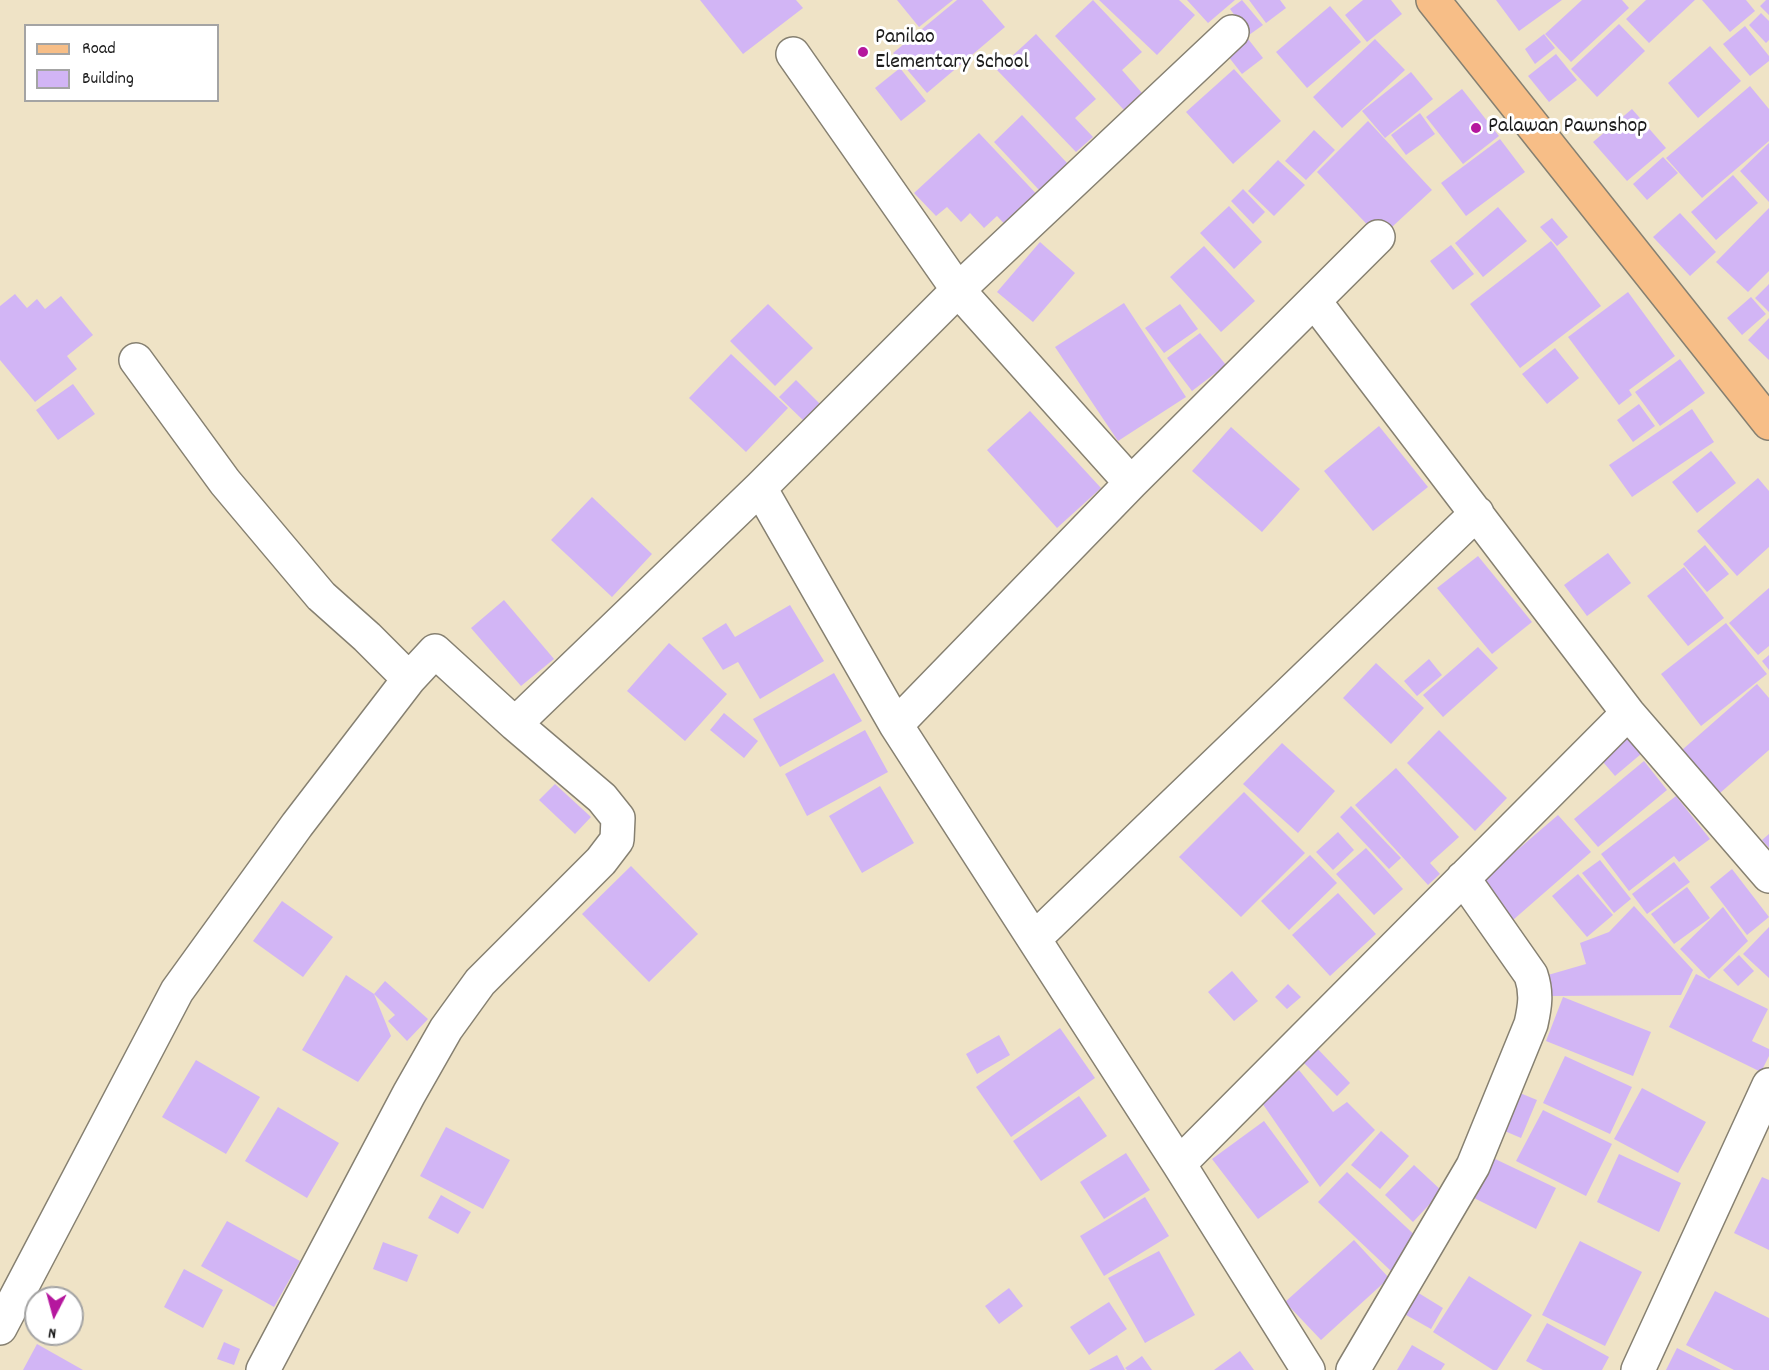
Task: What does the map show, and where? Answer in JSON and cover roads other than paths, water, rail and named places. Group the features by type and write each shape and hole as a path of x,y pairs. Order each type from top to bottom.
{"main road":[{"path":"1433,0 1769,423"}],"street":[{"path":"515,724 760,488 958,290 1232,32"},
{"path":"793,54 958,290 1131,483"},
{"path":"896,725 1131,483 1378,237"},
{"path":"1315,302 1628,713 1769,876"},
{"path":"136,360 225,482 321,596 409,679"},
{"path":"760,488 896,725 1179,1164 1308,1370"},
{"path":"1034,939 1477,513"},
{"path":"0,1328 177,991 297,825 409,679 435,651 515,724 602,798 618,818 617,840 601,861 480,982 446,1029 409,1094 263,1370"},
{"path":"1179,1164 1628,713"},
{"path":"1353,1370 1473,1166 1531,1024 1536,991 1531,975 1463,878"},
{"path":"1638,1370 1769,1085"}],"place":[{"name":"Panilao Elementary School","path":"863,52"},
{"name":"Palawan Pawnshop","path":"1476,128"}]}
